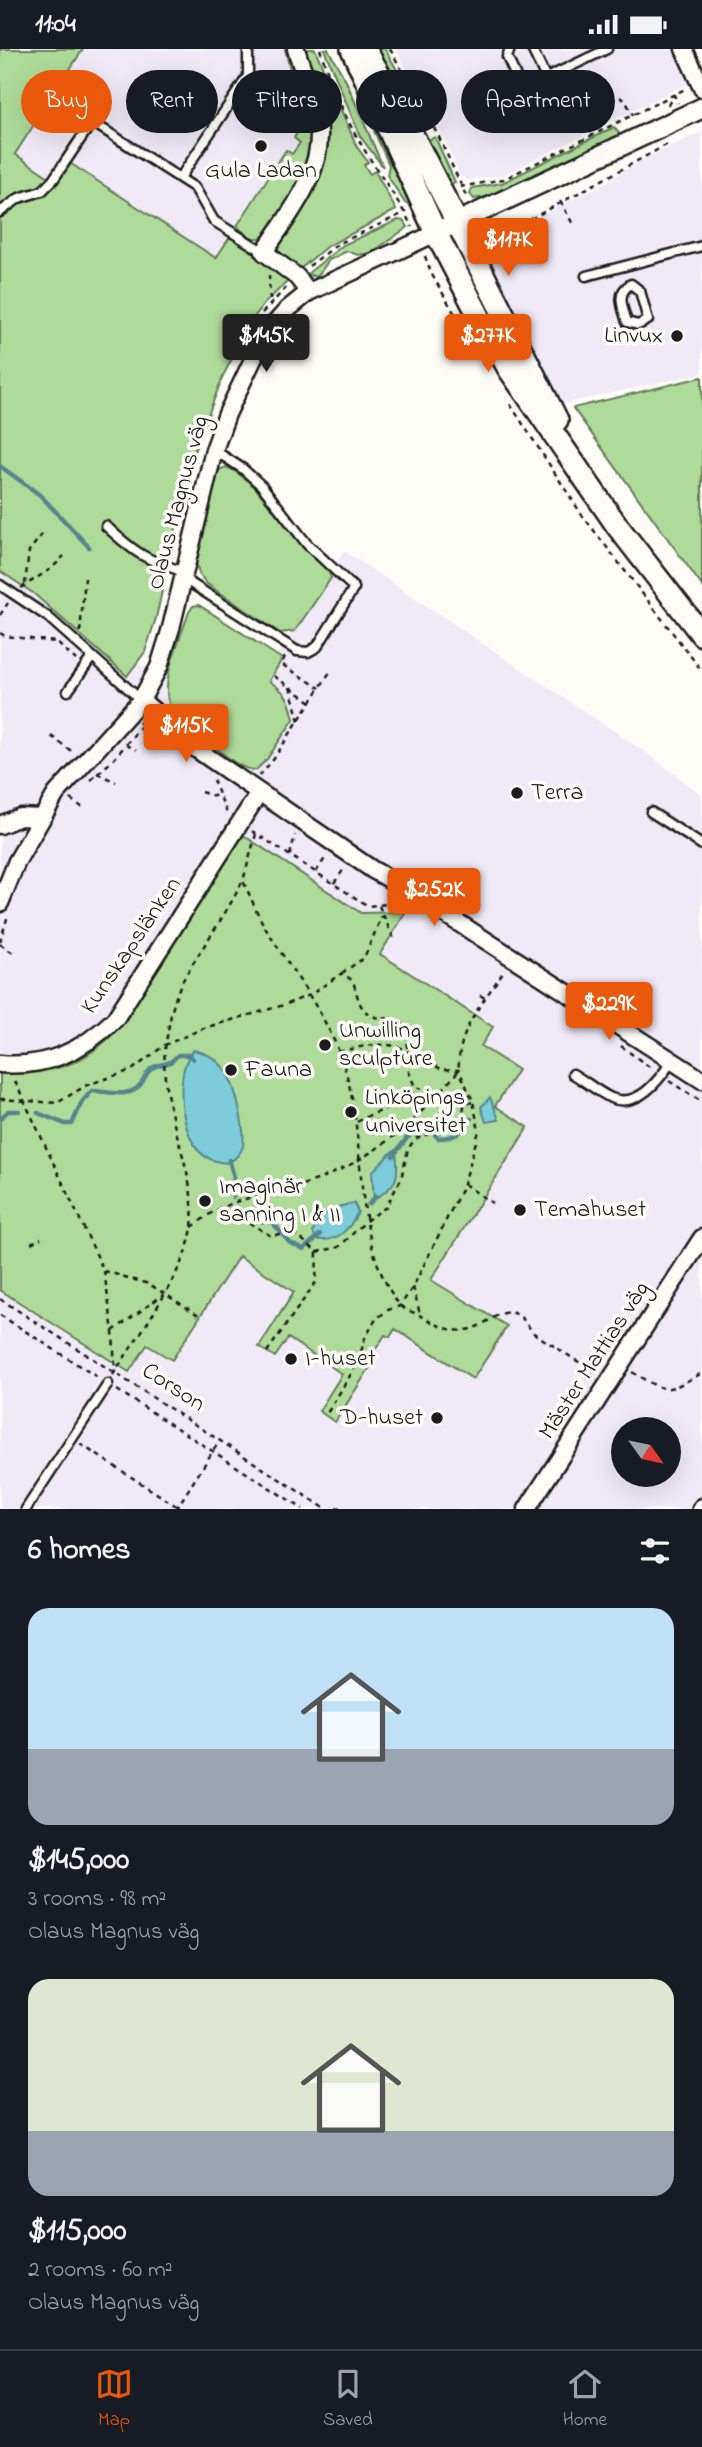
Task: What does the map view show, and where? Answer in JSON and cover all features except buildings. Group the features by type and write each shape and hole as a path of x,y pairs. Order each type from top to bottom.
{"main road":[{"path":"352,49 436,233 509,369 653,574 702,635"},
{"path":"365,49 466,218 589,484"}],"street":[{"path":"296,49 318,121 318,149 312,173 266,254 297,277 309,292"},
{"path":"684,49 701,85"},
{"name":"Olaus Magnus väg","path":"6,905 17,861 41,818 69,778 142,700 159,667 214,450 227,414 258,349 272,327 309,292 702,108"},
{"path":"142,700 199,751 254,790 352,853 373,870 702,1080"},
{"name":"Kunskapslänken","path":"4,1064 41,1063 69,1053 96,1038 115,1019 240,824 254,790"},
{"path":"0,825 20,817 41,818"},
{"name":"Mäster Mattias väg","path":"527,1509 702,1238"}],"lane":[{"path":"247,70 248,49"},
{"path":"510,49 507,57 513,70"},
{"path":"532,49 542,70"},
{"path":"583,49 588,58"},
{"path":"563,70 607,49"},
{"path":"180,178 232,99"},
{"path":"0,212 19,198 42,191 53,180 92,122 195,188 214,221 266,254"},
{"path":"586,276 702,246"},
{"path":"625,266 629,285"},
{"path":"629,285 635,286 639,291 648,320 638,325 627,322 621,299 622,292 629,285"},
{"path":"106,526 134,552 184,575 297,651 308,652 317,647 354,588 307,544 262,487 243,469 214,450"},
{"path":"0,585 48,617 142,700"},
{"path":"68,691 92,657"},
{"path":"651,812 702,845"},
{"path":"573,1074 612,1098 625,1099 649,1090 672,1061"},
{"path":"26,1509 108,1384"}],"path":[{"path":"390,49 438,135 451,190 480,246 560,201 600,183 638,158 671,143"},
{"path":"451,190 504,179 632,115 701,85"},
{"path":"620,97 625,100 632,115"},
{"path":"560,201 574,226"},
{"path":"260,317 270,303 297,277 338,244 422,203"},
{"path":"266,254 270,303"},
{"path":"25,585 29,551 43,533"},
{"path":"0,615 13,594 52,568 64,556"},
{"path":"79,645 85,578"},
{"path":"0,633 5,636 56,642"},
{"path":"285,657 281,664 320,688"},
{"path":"254,790 330,672"},
{"path":"274,676 311,702"},
{"path":"290,687 299,721"},
{"path":"130,713 162,740"},
{"path":"83,787 142,725"},
{"path":"125,745 136,750"},
{"path":"212,778 226,811 240,824 368,905 402,903"},
{"path":"201,792 221,797"},
{"path":"64,807 76,793"},
{"path":"69,799 82,807"},
{"path":"290,855 297,828"},
{"path":"115,1372 165,1293 181,1262 192,1227 192,1201 174,1129 165,1071 165,1045 181,983 231,906 243,881 256,834"},
{"path":"316,872 329,852"},
{"path":"334,883 347,864"},
{"path":"243,881 265,927 310,995 339,1052 352,1093 357,1122 367,1220 377,1259 400,1306 433,1323 458,1331 477,1327 503,1312 511,1313 527,1323 532,1332 609,1381"},
{"path":"355,897 358,891"},
{"path":"6,905 0,943 13,953"},
{"path":"379,906 395,941"},
{"path":"0,1099 57,1104 87,1085 132,1070 165,1045 204,1028 310,995 364,958 382,916"},
{"path":"326,1415 359,1361 364,1340 376,1319 388,1310 400,1306 413,1287 464,1184 479,1131 473,1101 459,1070 458,1057 463,1035 506,968"},
{"path":"342,973 353,981 365,1011 372,1016 397,1019 403,1025 407,1034 409,1072 415,1087"},
{"path":"480,995 486,999"},
{"path":"339,1052 379,1043 392,1044 407,1049 441,1069 459,1070"},
{"path":"618,1044 627,1053 702,1102"},
{"path":"4,1064 25,1101 104,1271 113,1331 115,1372"},
{"path":"192,1227 219,1209 318,1179 360,1159 390,1139 440,1094 459,1070"},
{"path":"219,1209 235,1214 271,1236 292,1231 317,1252 339,1247 367,1220 386,1207 401,1179 408,1149 415,1139 457,1127 464,1117 464,1105 457,1099 415,1087"},
{"path":"357,1122 378,1112 398,1107 408,1100 415,1087"},
{"path":"464,1105 473,1101"},
{"path":"464,1184 492,1203"},
{"path":"31,1243 41,1238"},
{"path":"267,1352 316,1282 317,1252"},
{"path":"104,1271 149,1284 200,1316"},
{"path":"413,1287 421,1316"},
{"path":"113,1331 165,1293"},
{"name":"Corson","path":"0,1299 326,1509"},
{"path":"0,1315 303,1509"},
{"path":"620,1364 664,1389 671,1389 702,1373"},
{"path":"72,1439 177,1508 220,1440"},
{"path":"336,1509 344,1506"}],"shaded area":[{"path":"83,49 285,49 290,70 232,70 232,133 297,133 294,138 300,142 292,154 287,151 217,258 62,158 49,177 15,154 29,133 112,133 112,70 69,70"},
{"path":"396,49 672,49 688,83 615,119 615,70 461,70 461,133 587,133 503,175 466,180 459,174 441,133 447,133 447,70 407,70"},
{"path":"702,132 702,373 558,405 481,253 556,207 602,185 636,163"},
{"name":"Linköpings universitet","path":"344,551 645,752 702,795 702,1509 0,1509 0,571 33,593 126,676 138,663 232,724"}],"green space":[{"path":"0,49 83,49 69,70 21,70 21,133 29,133 15,154 49,177 62,158 216,258 230,237 279,269 289,280 251,321 223,376 192,457 156,618 145,652 127,676 33,593 0,571"},
{"path":"285,49 291,49 298,70 290,70"},
{"path":"302,49 315,49 324,70 305,70"},
{"path":"324,49 328,49 340,70 333,70"},
{"path":"371,49 385,49 397,70 386,70"},
{"path":"342,74 356,104 356,126 342,92"},
{"path":"342,112 357,147 368,162 364,165 370,174 375,171 396,210 326,247 300,269 282,257 277,245 320,161 316,133 342,133"},
{"path":"615,128 620,135 569,162 491,196 474,199 470,194 472,188 502,183 602,133 615,133"},
{"path":"297,133 312,133 311,154 301,181 276,224 260,238 253,238 237,226 286,150 292,154 300,143 294,138"},
{"path":"359,133 368,133 383,167"},
{"path":"375,133 381,133 385,139 413,203 405,203 387,175 389,165"},
{"path":"435,137 455,182 447,186 428,140"},
{"path":"398,220 404,221 408,227 371,253 358,255 347,251 329,260 317,277 307,274 343,245"},
{"path":"702,377 702,586 573,408"},
{"path":"226,467 254,486 309,554 328,570 331,578 295,631 280,633 207,584 199,574 196,562 217,471"},
{"path":"199,605 282,659 269,681 286,697 294,719 267,759 256,770 243,767 232,760 182,722 170,706 167,685 172,659 189,612 193,606"},
{"path":"243,835 361,913 406,912 380,954 493,1027 481,1046 518,1070 495,1106 528,1127 431,1280 507,1326 473,1379 395,1329 390,1337 385,1335 370,1358 374,1361 335,1422 319,1411 342,1374 288,1338 275,1357 259,1347 294,1292 239,1256 172,1360 147,1345 129,1372 0,1290 0,1070 33,1071 61,1067 87,1055 113,1034"}],"water":[{"path":"193,1050 204,1053 221,1065 235,1091 244,1142 239,1154 229,1163 212,1160 202,1154 187,1129 182,1101 183,1072"},
{"path":"490,1097 499,1120 486,1122 481,1107"},
{"path":"393,1151 396,1152 397,1176 392,1185 374,1200 372,1172"},
{"path":"354,1203 358,1212 342,1234 330,1239 316,1239 313,1232 318,1218 338,1207"}],"waterway":[{"path":"0,466 40,495 89,547"},
{"path":"38,1113 65,1124 72,1124 82,1102 92,1091 130,1092 140,1085 154,1067 168,1063 178,1055 189,1055 193,1059"},
{"path":"0,1119 8,1111 19,1111"},
{"path":"393,1156 407,1138 425,1124 434,1125 435,1135 444,1138 458,1134 471,1119"},
{"path":"229,1160 234,1177 233,1197"},
{"path":"369,1204 376,1196"},
{"path":"237,1208 254,1220 273,1223 290,1243 304,1249 320,1235"}],"place":[{"name":"Gula Ladan","path":"261,146"},
{"name":"Linvux","path":"677,336"},
{"name":"Terra","path":"517,793"},
{"name":"Unwilling sculpture","path":"325,1045"},
{"name":"Fauna","path":"231,1070"},
{"name":"Linköpings universitet","path":"351,1112"},
{"name":"Imaginär sanning I & II","path":"205,1201"},
{"name":"Temahuset","path":"520,1210"},
{"name":"I-huset","path":"291,1359"},
{"name":"D-huset","path":"437,1418"}]}
